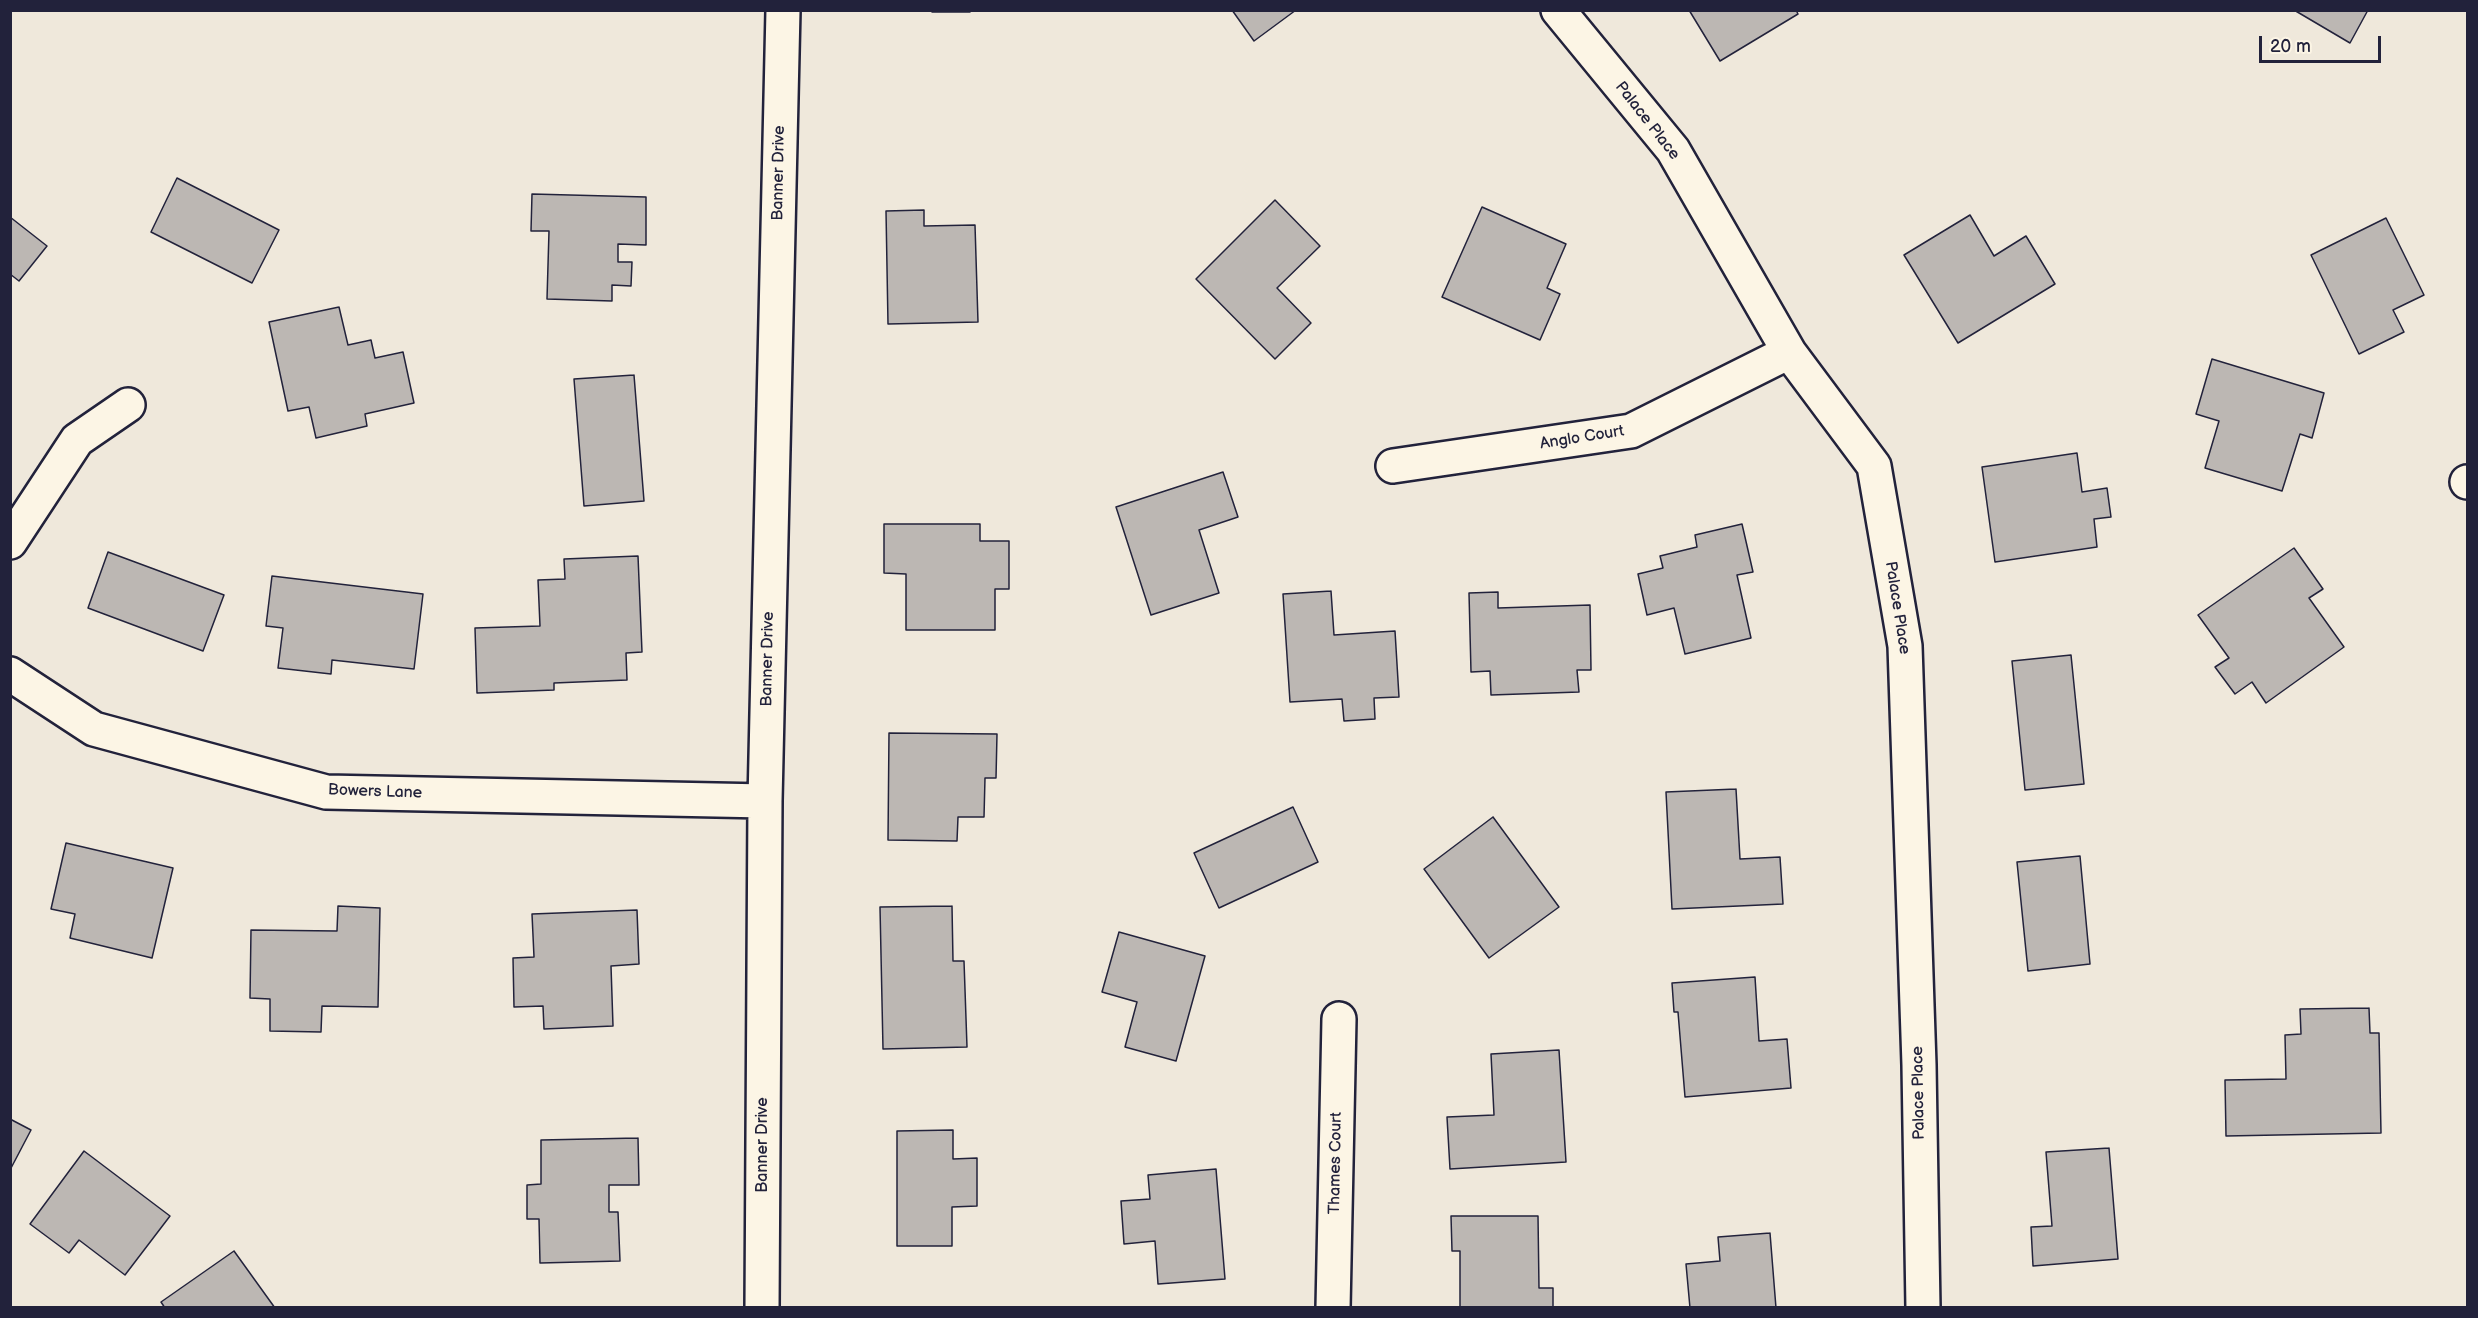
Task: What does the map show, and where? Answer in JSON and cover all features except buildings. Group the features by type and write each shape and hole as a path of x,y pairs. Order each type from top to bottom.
{"street":[{"name":"Banner Drive","path":"762,1308 765,801 783,10"},
{"name":"Palace Place","path":"1558,10 1673,150 1790,352 1874,466 1905,646 1918,1053 1923,1308"},
{"name":"Anglo Court","path":"1393,466 1631,431 1790,352"},
{"path":"10,542 76,441 128,405"},
{"name":"Bowers Lane","path":"10,674 94,729 326,792 765,801"},
{"name":"Thames Court","path":"1333,1308 1339,1019"}]}
